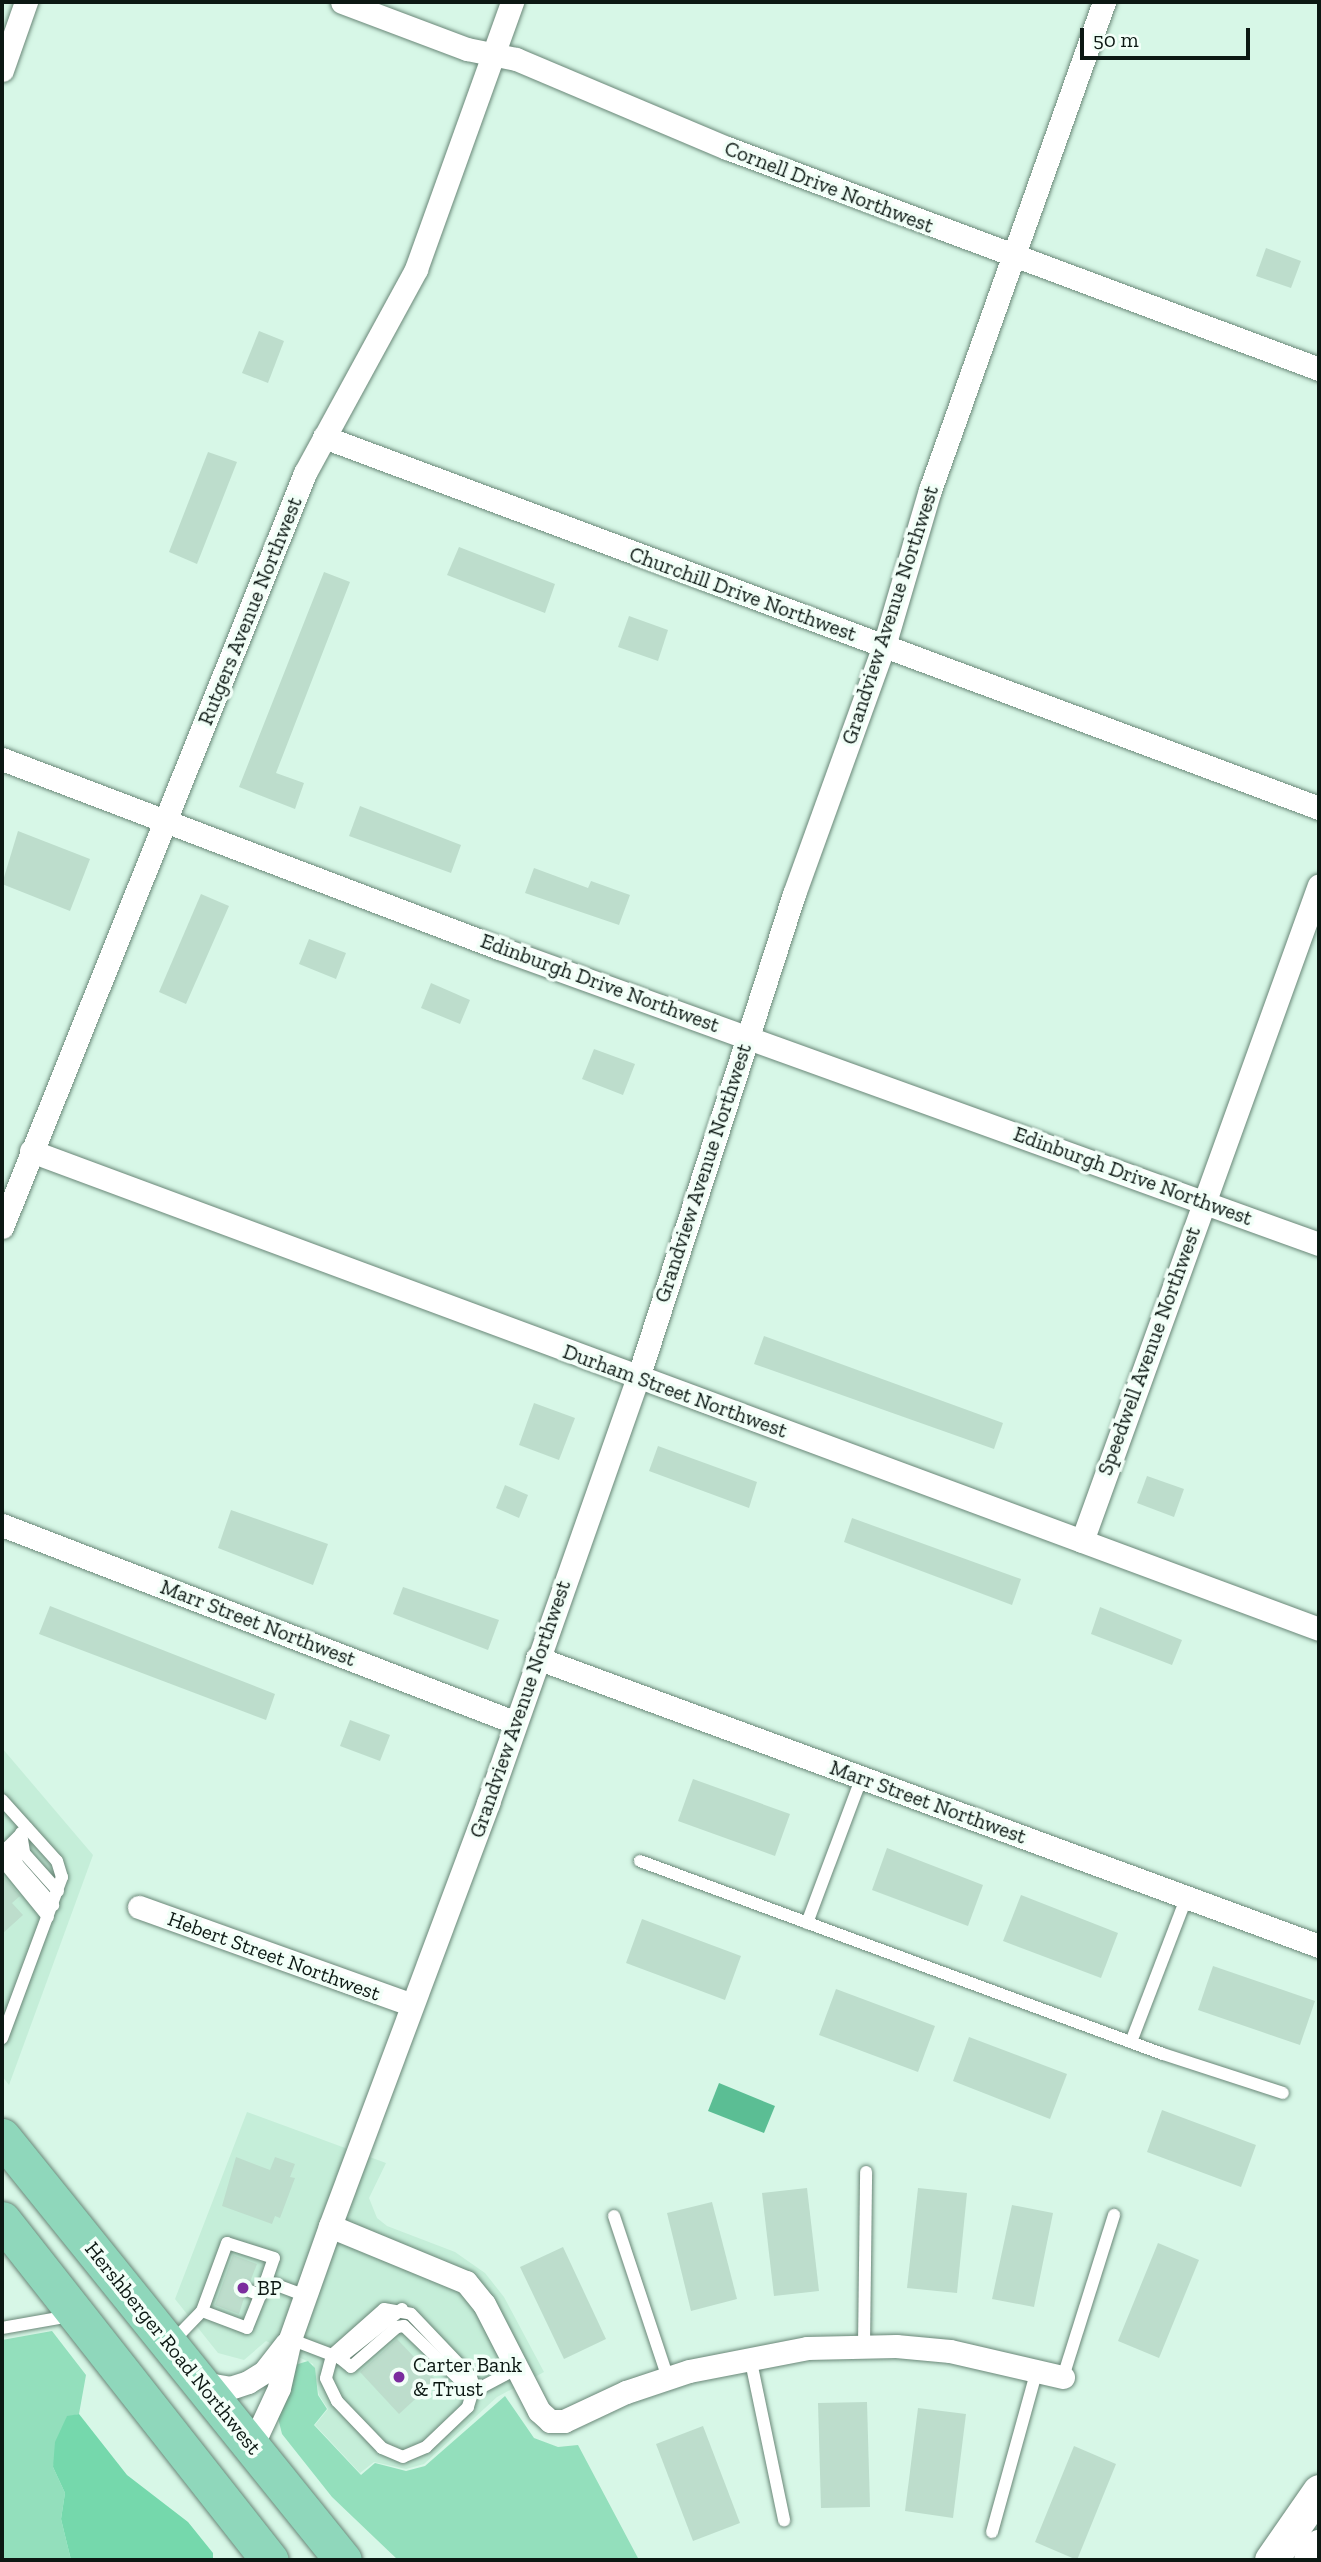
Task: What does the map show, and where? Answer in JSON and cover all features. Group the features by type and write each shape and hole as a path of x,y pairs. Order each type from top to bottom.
{"main road":[{"name":"Hershberger Road Northwest","path":"2,2137 343,2560"},
{"path":"2,2220 262,2553"},
{"path":"1271,2560 1319,2490"},
{"path":"1310,2560 1319,2546"}],"street":[{"path":"2,70 26,2"},
{"name":"Cornell Drive Northwest","path":"341,2 467,49 516,58 727,148 1319,369"},
{"name":"Rutgers Avenue Northwest","path":"2,1227 252,599 324,437 416,269 512,2"},
{"name":"Grandview Avenue Northwest","path":"252,2446 279,2388 290,2339 330,2226 410,2004 488,1803 514,1722 638,1378 747,1035 884,646 930,490 1011,256 1104,2"},
{"name":"Churchill Drive Northwest","path":"324,437 1319,808"},
{"name":"Edinburgh Drive Northwest","path":"2,759 499,948 747,1035 1319,1244"},
{"name":"Speedwell Avenue Northwest","path":"1082,1541 1202,1201 1319,885"},
{"name":"Durham Street Northwest","path":"32,1151 1319,1629"},
{"name":"Marr Street Northwest","path":"2,1525 514,1722"},
{"name":"Marr Street Northwest","path":"537,1658 1319,1946"},
{"name":"Hebert Street Northwest","path":"139,1907 410,2004"},
{"path":"330,2226 466,2282 484,2304 540,2411 551,2421 565,2421 668,2378 750,2356 864,2346 950,2351 1062,2377"},
{"name":"Grandview Avenue Northwest","path":"202,2384 230,2388 248,2382 264,2372 290,2339"}],"lane":[{"path":"807,1923 862,1777"},
{"path":"2,1800 21,1833 61,1869 58,1891 2,2038"},
{"path":"21,1833 24,1853 58,1891"},
{"path":"21,1833 5,1856 8,1871 50,1911"},
{"path":"640,1861 1131,2042 1283,2093"},
{"path":"1131,2042 1187,1896"},
{"path":"864,2346 866,2172"},
{"path":"1062,2377 1114,2215"},
{"path":"614,2216 668,2378"},
{"path":"170,2344 202,2311 219,2280 227,2243 274,2258 247,2328 202,2311"},
{"path":"266,2281 306,2295"},
{"path":"247,2290 261,2295"},
{"path":"402,2309 471,2376 474,2387 468,2407 426,2447 403,2457 392,2455 330,2390 326,2378 336,2356 375,2313 402,2309"},
{"path":"2,2328 77,2315"},
{"path":"290,2339 354,2365 397,2327 404,2326 463,2384 474,2387 517,2368"},
{"path":"750,2356 784,2520"},
{"path":"992,2532 1037,2370"}],"shaded area":[{"path":"2,1748 93,1855 9,2085 2,2076"},
{"path":"719,2083 775,2106 764,2133 708,2111"},
{"path":"247,2112 386,2163 369,2198 377,2218 387,2226 455,2252 485,2273 504,2297 544,2372 497,2397 424,2464 406,2469 374,2462 360,2473 315,2425 328,2409 319,2395 313,2364 266,2341 244,2360 218,2353 175,2299"},
{"path":"52,2331 86,2375 79,2414 67,2417 53,2467 65,2493 61,2519 71,2560 2,2560 2,2340"},
{"path":"308,2361 315,2368 318,2395 327,2409 314,2425 361,2475 375,2463 406,2471 425,2466 505,2396 534,2438 558,2447 578,2445 639,2560 398,2560 332,2497 282,2434 277,2414 295,2365"},
{"path":"79,2414 127,2475 188,2522 213,2553 213,2560 71,2560 61,2519 65,2493 53,2467 55,2442 67,2416"}],"building":[{"path":"1266,248 1301,261 1291,288 1256,276"},
{"path":"259,331 284,341 268,383 242,373"},
{"path":"208,452 237,462 197,564 169,552"},
{"path":"459,547 555,584 545,613 447,575"},
{"path":"324,572 350,582 276,773 304,783 295,809 239,787"},
{"path":"629,616 668,630 658,661 618,647"},
{"path":"360,806 461,845 451,873 349,836"},
{"path":"18,831 90,859 70,911 2,884"},
{"path":"534,868 588,888 591,881 630,895 619,925 525,893"},
{"path":"201,894 229,906 186,1004 159,992"},
{"path":"309,939 346,953 336,979 299,964"},
{"path":"431,983 470,1000 460,1024 421,1008"},
{"path":"594,1049 635,1064 623,1095 582,1079"},
{"path":"764,1336 1003,1423 994,1449 754,1364"},
{"path":"534,1403 575,1418 559,1460 519,1445"},
{"path":"658,1446 757,1482 749,1508 649,1471"},
{"path":"1147,1476 1184,1489 1174,1517 1137,1503"},
{"path":"505,1485 528,1495 519,1518 496,1508"},
{"path":"231,1510 328,1544 313,1585 218,1548"},
{"path":"852,1518 1021,1579 1012,1605 844,1542"},
{"path":"403,1587 499,1620 488,1650 393,1614"},
{"path":"50,1606 275,1694 266,1720 39,1634"},
{"path":"1100,1607 1182,1640 1172,1665 1091,1634"},
{"path":"350,1720 390,1735 380,1761 340,1746"},
{"path":"693,1779 790,1814 775,1856 678,1821"},
{"path":"887,1848 983,1885 968,1926 872,1890"},
{"path":"3,1876 20,1896 12,1903 23,1915 2,1934"},
{"path":"1021,1895 1118,1933 1101,1978 1003,1941"},
{"path":"642,1919 741,1956 725,2000 626,1963"},
{"path":"1213,1966 1315,2001 1300,2045 1198,2010"},
{"path":"836,1989 935,2026 918,2072 819,2035"},
{"path":"969,2037 1067,2074 1050,2119 953,2081"},
{"path":"1162,2110 1256,2145 1241,2187 1147,2152"},
{"path":"236,2157 270,2170 275,2157 295,2164 290,2177 295,2178 280,2218 275,2216 272,2224 222,2206"},
{"path":"807,2188 819,2291 774,2296 762,2193"},
{"path":"918,2188 967,2193 957,2293 907,2288"},
{"path":"712,2202 737,2299 691,2311 667,2213"},
{"path":"1012,2205 1053,2213 1034,2307 992,2299"},
{"path":"1158,2243 1199,2260 1159,2358 1118,2341"},
{"path":"563,2247 606,2339 564,2359 520,2267"},
{"path":"233,2255 257,2264 250,2282 239,2286 244,2298 239,2314 215,2305"},
{"path":"397,2339 436,2380 399,2414 360,2372"},
{"path":"867,2402 870,2507 821,2508 818,2403"},
{"path":"918,2408 966,2414 953,2518 905,2511"},
{"path":"703,2426 740,2523 693,2541 656,2444"},
{"path":"1074,2446 1116,2464 1077,2560 1035,2542"}],"place":[{"name":"BP","path":"243,2288"},
{"name":"Carter Bank & Trust","path":"399,2377"}]}
